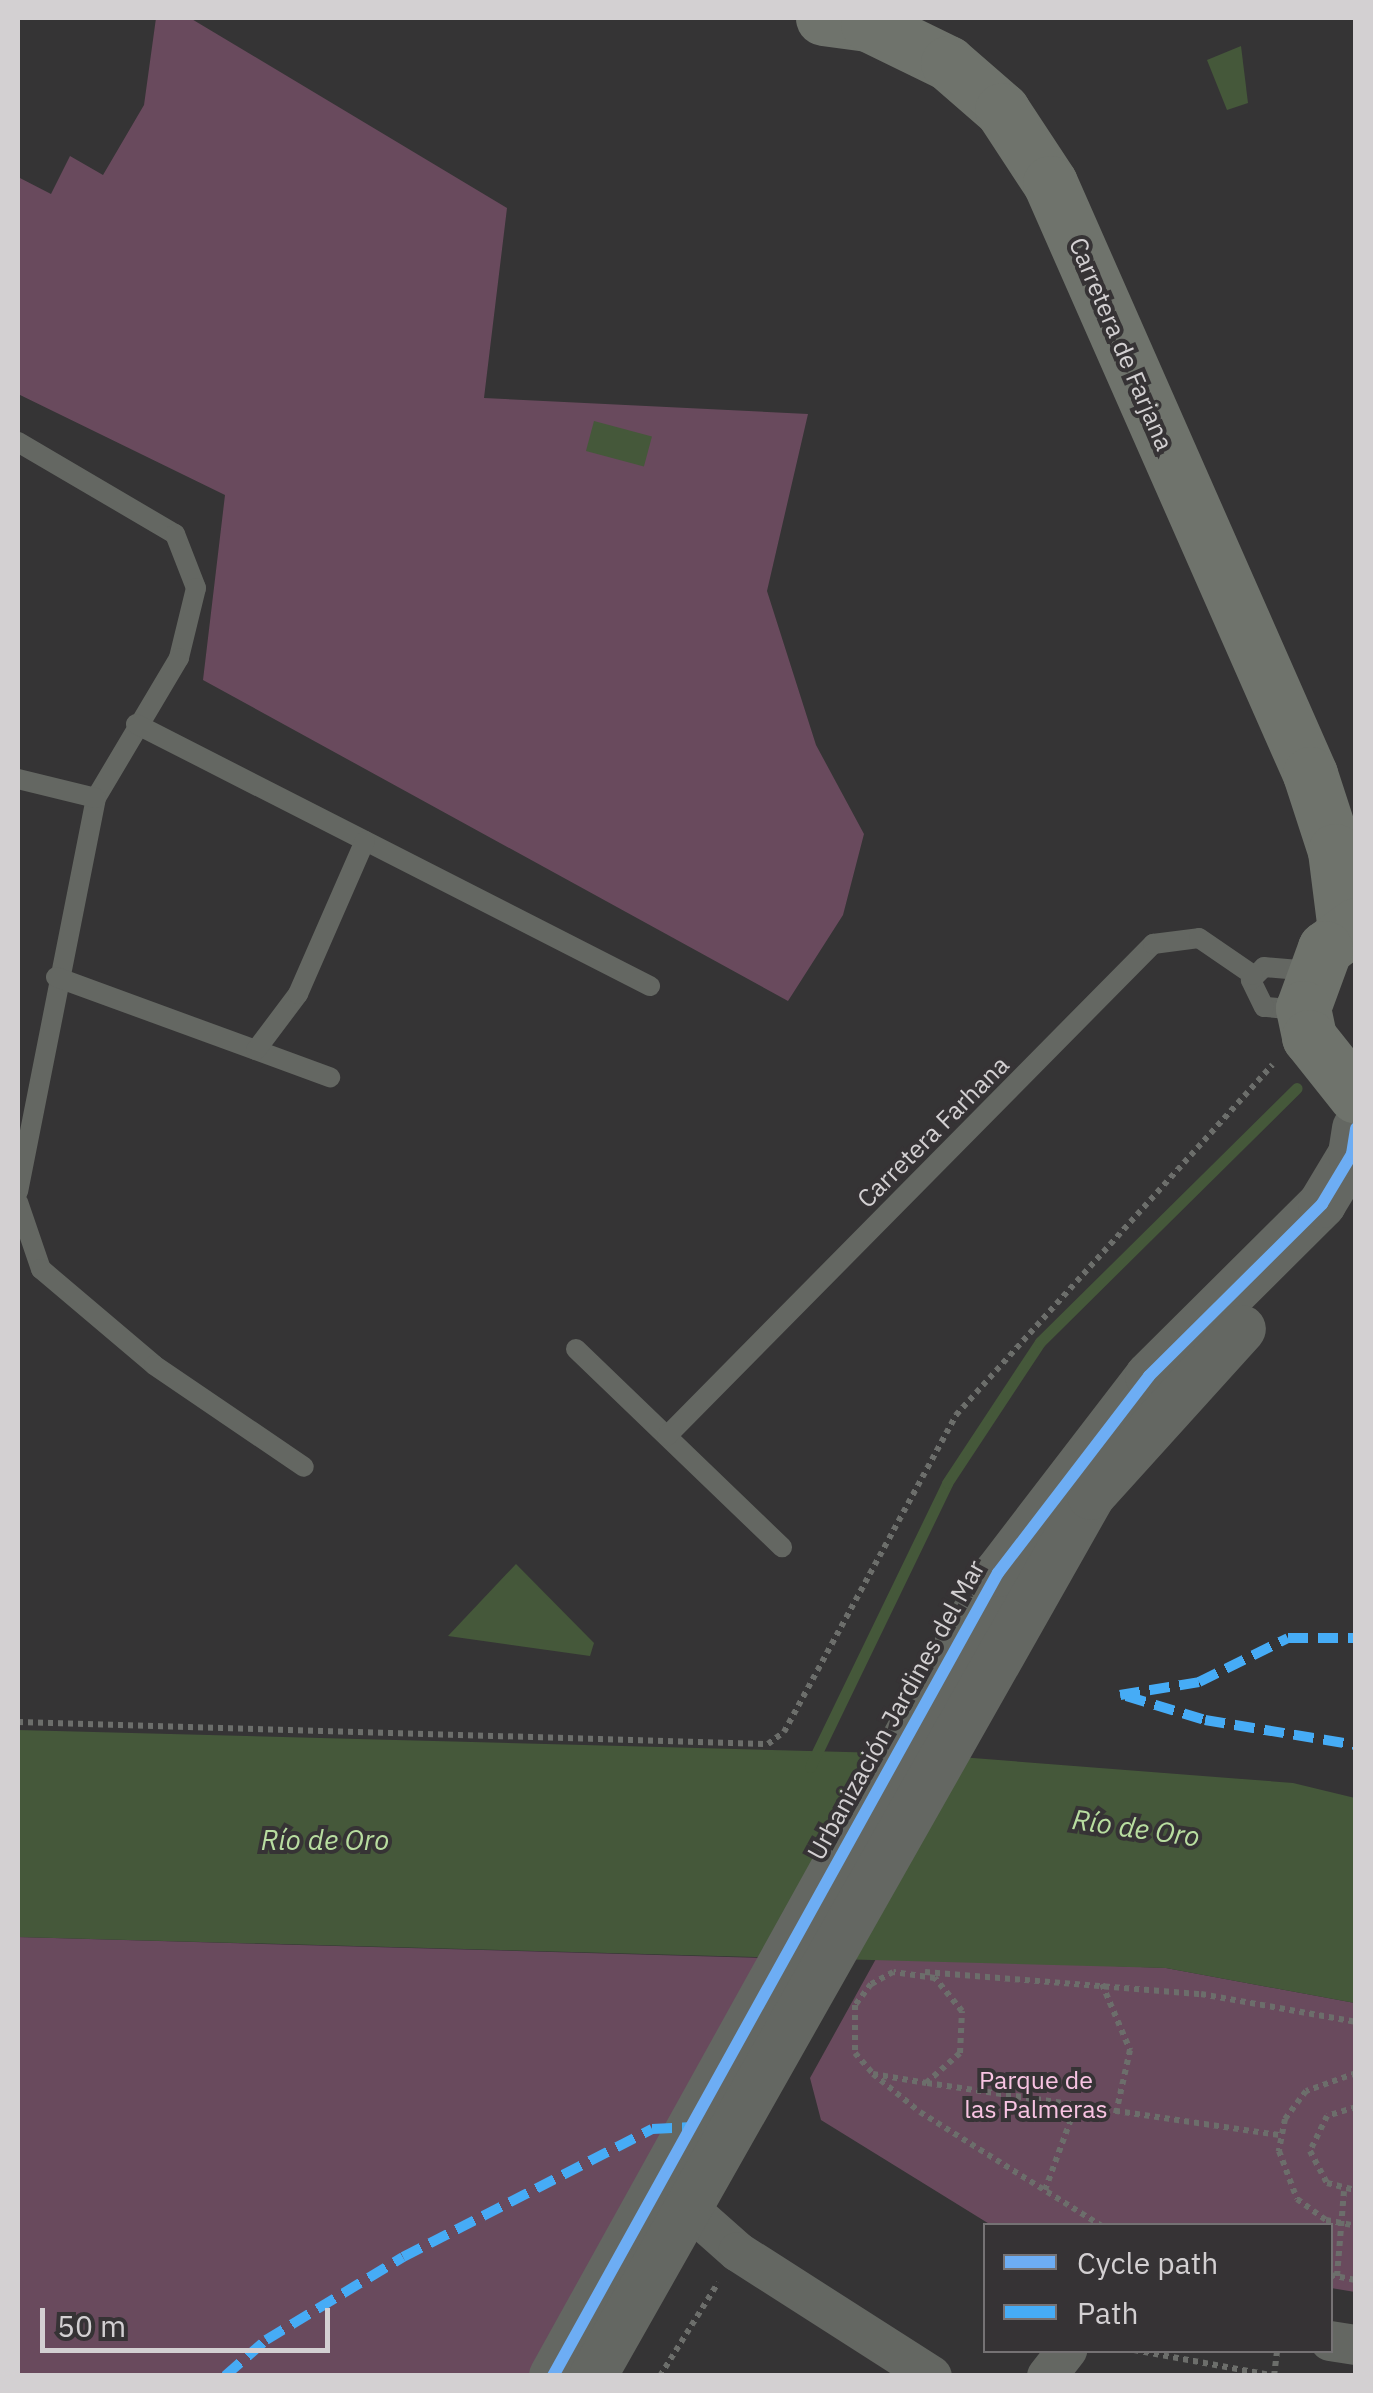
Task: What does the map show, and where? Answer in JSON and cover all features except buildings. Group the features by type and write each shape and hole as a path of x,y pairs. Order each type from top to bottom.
{"main road":[{"name":"Carretera de Farjana","path":"852,20 976,84 1050,183 1310,774 1335,851 1350,928"},
{"name":"Carretera de Farjana","path":"1310,774 1356,828"},
{"path":"1350,928 1307,990 1309,1037 1354,1109"}],"street":[{"name":"Urbanización Jardines del Mar","path":"553,2376 928,1696 1062,1478 1149,1376 1322,1204 1352,1154 1354,1109"},
{"path":"593,2376 1091,1496 1356,1213"},
{"path":"686,2206 738,2252 910,2369"},
{"path":"1048,2376 1066,2353"}],"lane":[{"path":"18,442 144,512 191,558 189,631 96,798 56,977 18,1191"},
{"path":"136,724 650,986"},
{"path":"18,779 96,798"},
{"path":"256,1050 298,994 365,841"},
{"name":"Carretera Farhana","path":"667,1436 1153,944 1176,934 1200,938 1253,975 1264,1008 1307,990"},
{"path":"1253,975 1280,965 1307,990"},
{"path":"56,977 330,1077"},
{"path":"18,1202 41,1270 154,1365 304,1468"},
{"path":"576,1348 782,1547"}],"path":[{"path":"915,1972 953,1994 965,2027 960,2053 926,2083"},
{"path":"1097,2223 872,2074 855,2053 854,2005 872,1984 915,1972 1101,1984 1356,2022"},
{"path":"1101,1984 1130,2050 1116,2113"},
{"path":"1356,2073 1306,2091 1280,2135 1281,2168 1297,2199 1342,2225 1356,2226"},
{"path":"872,2074 1075,2108 1280,2135"},
{"path":"1045,2190 1075,2108"},
{"path":"1356,2108 1327,2116 1310,2151 1327,2184 1344,2191 1356,2190"},
{"path":"1344,2191 1334,2276 1356,2280"},
{"path":"660,2376 738,2252"},
{"path":"1151,2353 1275,2375"}],"green space":[{"path":"156,18 190,18 507,208 484,398 808,414 767,591 816,745 864,834 843,915 788,1001 203,680 225,495 18,394 18,177 51,194 70,156 103,175 144,105"},
{"path":"18,1937 766,1958 531,2375 18,2376"},
{"name":"Parque de las Palmeras","path":"877,1957 1166,1968 1355,2003 1355,2292 1333,2288 1333,2223 988,2223 821,2120 810,2078"}],"water":[{"path":"1241,46 1248,103 1227,110 1207,60"},
{"path":"594,421 652,437 644,466 586,451"},
{"path":"516,1564 594,1643 590,1656 448,1636"},
{"name":"Río de Oro","path":"18,1730 921,1754 1293,1783 1355,1798 1355,2003 1166,1968 18,1937"}],"waterway":[{"path":"810,1767 947,1483 1040,1342 1297,1088"}],"marked path":[{"path":"1120,1695 1199,1682 1288,1638 1356,1638"},
{"path":"1126,1696 1205,1720 1356,1745"},
{"path":"225,2376 266,2340 403,2257 652,2129 693,2127"}],"cycle path":[{"path":"553,2376 998,1573 1149,1376 1322,1204 1352,1154 1356,1128"}]}
